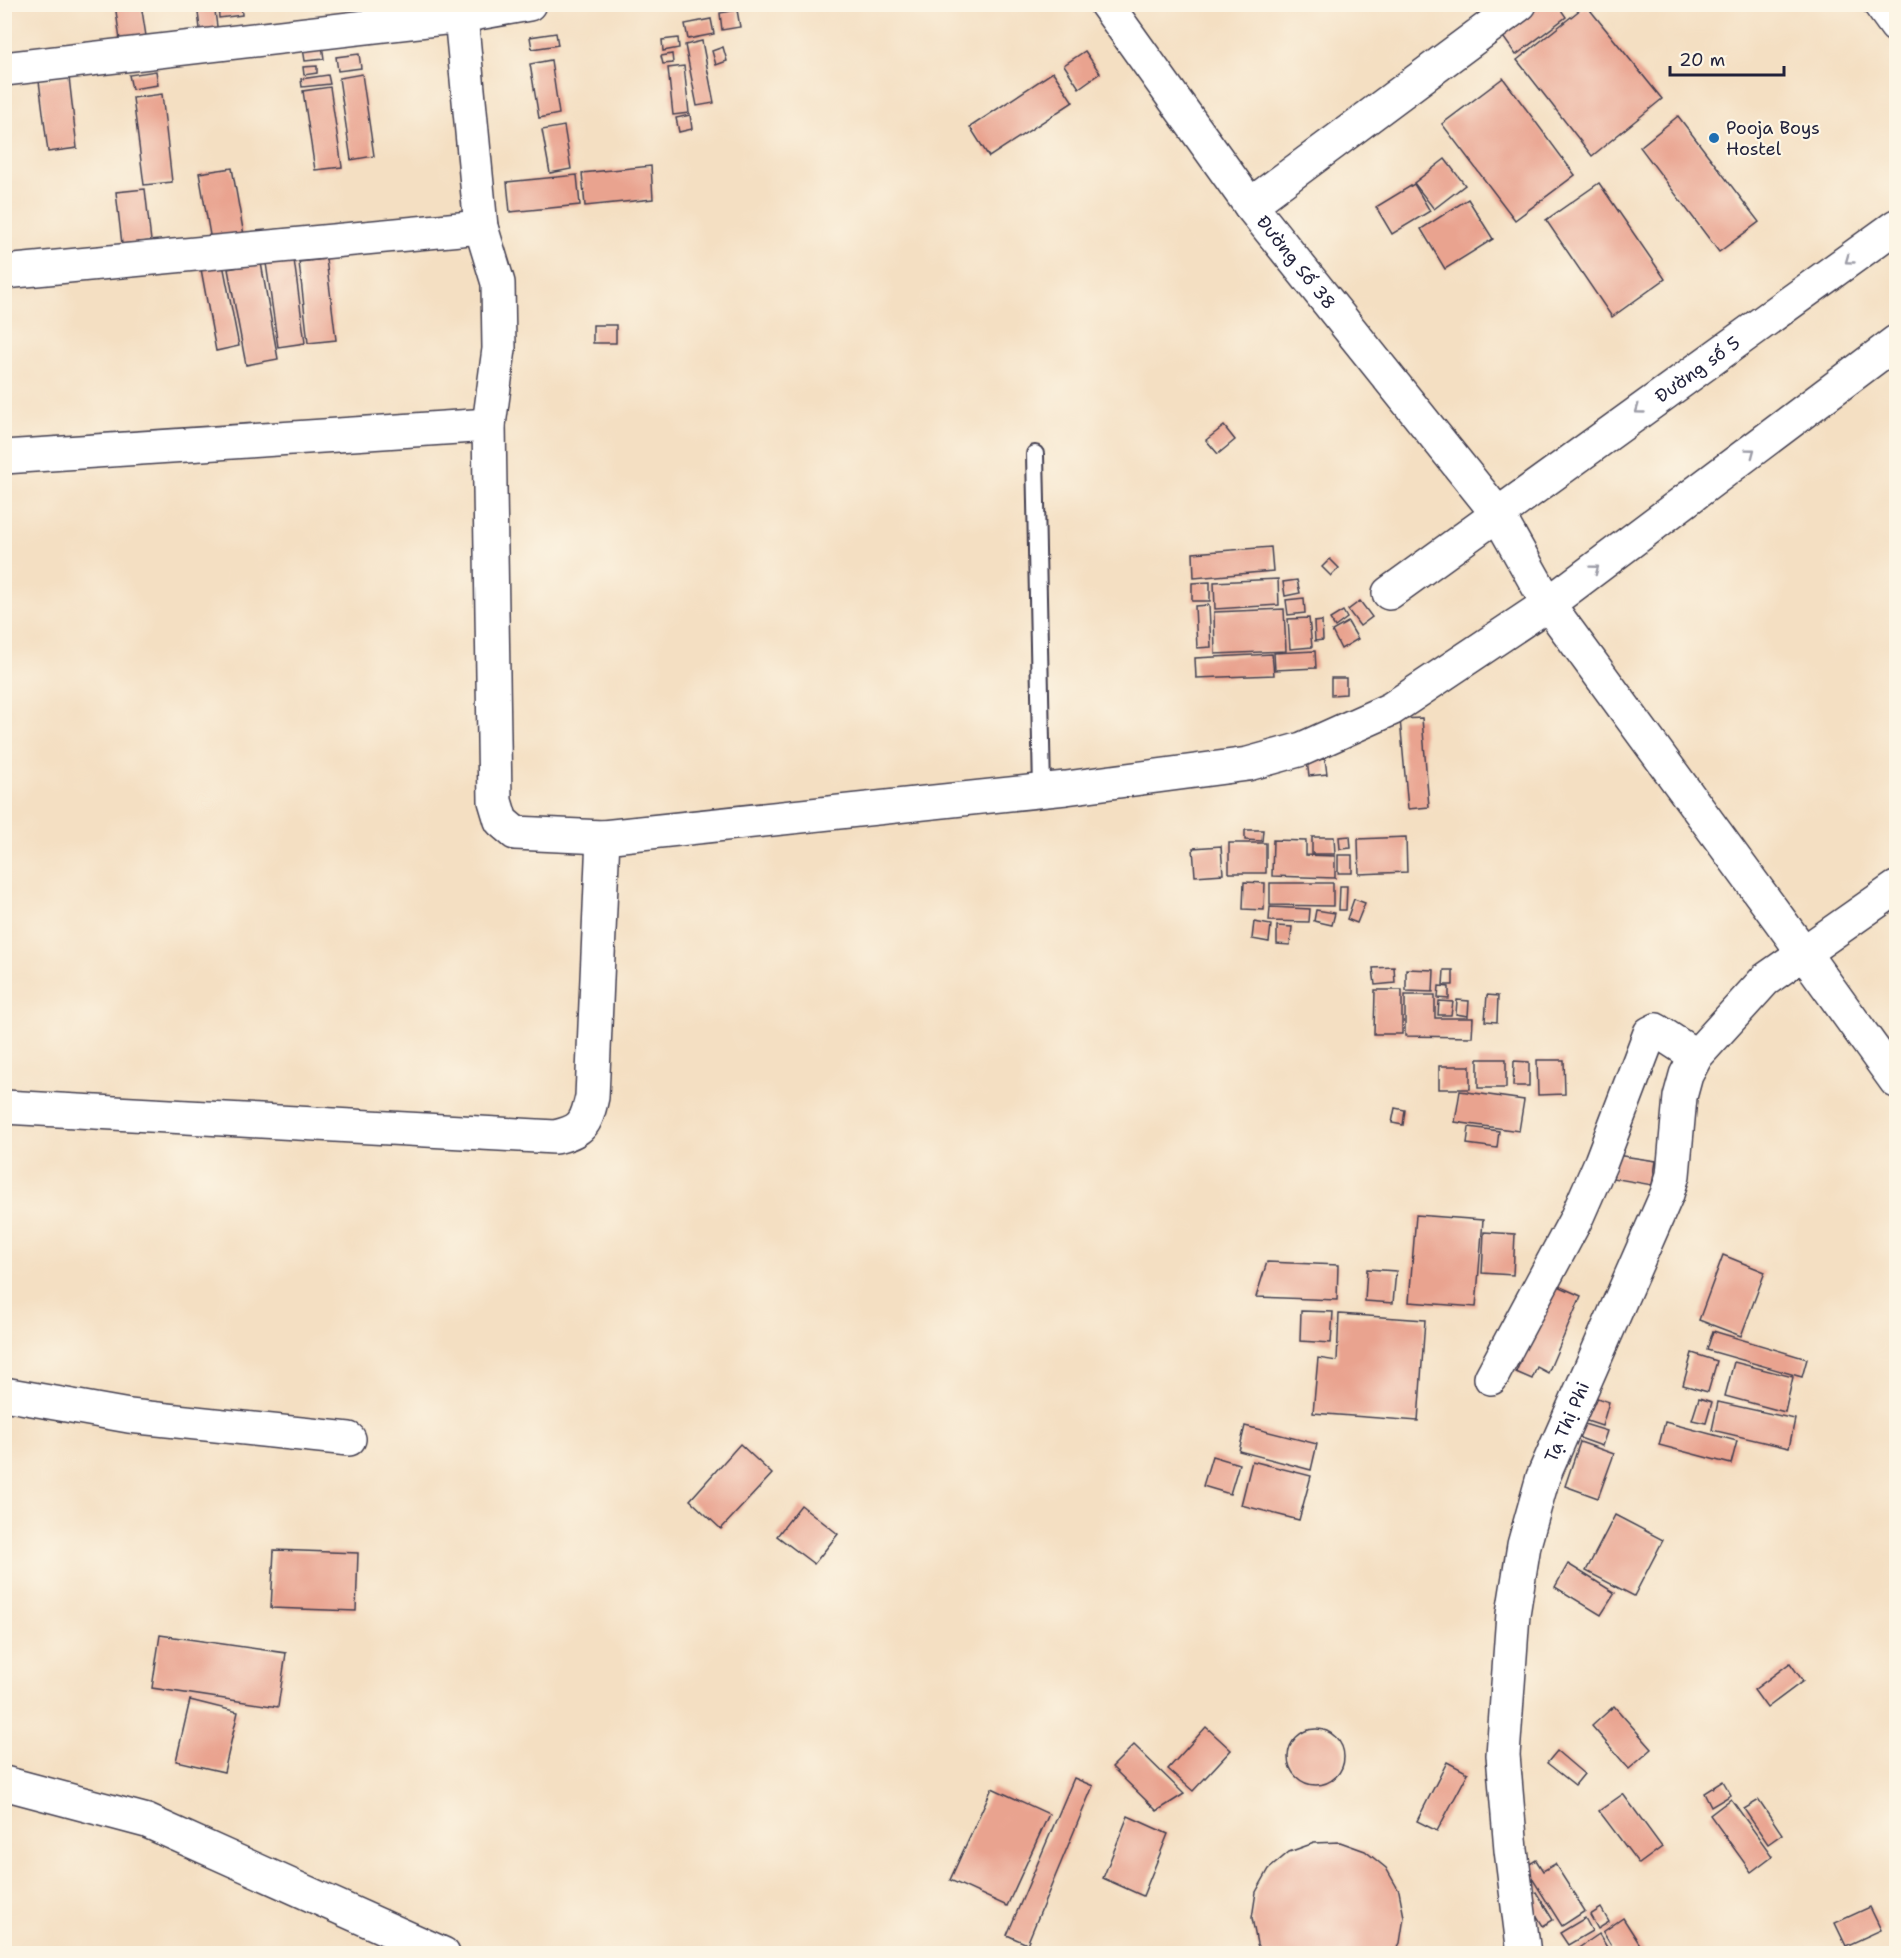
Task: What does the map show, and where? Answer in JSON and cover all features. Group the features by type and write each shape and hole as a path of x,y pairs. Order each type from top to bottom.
{"street":[{"path":"4,69 460,16 529,4"},
{"name":"Đường Số 38","path":"1106,4 1250,205 1497,513 1548,604 1896,1081"},
{"path":"1250,205 1520,4"},
{"path":"1880,4 1896,26"},
{"path":"460,16 480,227 498,284 499,349 489,425 495,801 501,822 515,833 603,837 1042,790 1248,764 1302,749 1391,709 1548,604 1896,342"},
{"name":"Đường số 5","path":"1389,593 1896,226"},
{"path":"4,272 480,227"},
{"path":"4,457 489,425"},
{"path":"4,1107 555,1137 573,1133 587,1119 592,1097 603,837"},
{"name":"Tạ Thị Phi","path":"1524,1953 1511,1850 1503,1755 1513,1614 1524,1545 1544,1477 1673,1175 1680,1097 1686,1075 1696,1056 1766,980 1896,888"},
{"path":"1491,1378 1576,1219 1601,1162 1650,1033 1656,1030 1663,1033 1696,1056"},
{"path":"4,1394 129,1416 349,1439"},
{"path":"4,1783 147,1821 443,1953"}],"lane":[{"path":"1035,454 1042,790"}],"building":[{"path":"115,4 141,4 146,36 120,40"},
{"path":"197,4 214,4 218,34 201,37"},
{"path":"218,4 241,4 242,15 219,18"},
{"path":"1539,4 1557,4 1566,17 1516,55 1501,34"},
{"path":"1586,5 1662,99 1592,156 1517,60"},
{"path":"737,10 740,27 722,30 720,13"},
{"path":"711,19 714,34 688,39 685,24"},
{"path":"556,33 558,45 532,49 530,37"},
{"path":"678,38 679,48 663,51 662,40"},
{"path":"702,41 714,103 697,106 685,45"},
{"path":"322,45 324,59 305,61 303,48"},
{"path":"723,47 727,61 716,65 712,51"},
{"path":"1085,51 1100,73 1079,88 1064,65"},
{"path":"359,54 361,68 338,71 336,57"},
{"path":"672,54 673,63 663,64 661,56"},
{"path":"551,60 559,114 539,118 530,64"},
{"path":"317,66 317,73 304,75 303,67"},
{"path":"684,66 689,113 673,115 668,68"},
{"path":"156,71 158,85 132,89 129,75"},
{"path":"1053,72 1073,102 989,157 970,127"},
{"path":"362,74 374,156 351,160 339,78"},
{"path":"328,75 330,84 302,87 301,79"},
{"path":"69,77 77,148 48,152 39,81"},
{"path":"1503,78 1575,175 1515,220 1442,124"},
{"path":"330,87 342,167 315,170 303,91"},
{"path":"162,94 172,182 144,185 133,98"},
{"path":"690,115 692,129 679,132 676,118"},
{"path":"1678,116 1759,222 1719,252 1640,147"},
{"path":"564,126 571,169 550,173 542,130"},
{"path":"4,131 9,159 4,160"},
{"path":"1445,159 1465,185 1434,209 1414,183"},
{"path":"651,166 653,199 585,206 582,173"},
{"path":"232,168 244,235 211,241 199,173"},
{"path":"577,175 580,205 510,212 507,182"},
{"path":"1599,183 1665,279 1612,317 1546,220"},
{"path":"1414,184 1430,211 1392,234 1376,207"},
{"path":"145,189 151,241 122,244 116,192"},
{"path":"1468,199 1493,239 1445,269 1421,229"},
{"path":"293,252 305,343 278,347 265,256"},
{"path":"326,259 336,340 308,343 299,262"},
{"path":"261,263 278,359 246,365 228,269"},
{"path":"223,264 239,346 216,351 201,269"},
{"path":"593,325 616,325 616,343 593,343"},
{"path":"1224,426 1235,440 1218,454 1206,440"},
{"path":"1271,547 1273,571 1194,578 1193,553"},
{"path":"1330,559 1339,568 1331,576 1322,567"},
{"path":"1278,579 1279,605 1215,609 1214,582"},
{"path":"1297,580 1300,593 1285,596 1283,582"},
{"path":"1210,582 1210,601 1192,601 1192,583"},
{"path":"1304,598 1305,613 1288,615 1286,600"},
{"path":"1360,601 1372,617 1360,626 1348,610"},
{"path":"1209,605 1211,647 1197,648 1195,606"},
{"path":"1284,609 1286,651 1215,654 1214,612"},
{"path":"1343,611 1347,618 1335,627 1330,619"},
{"path":"1309,618 1312,647 1290,649 1288,619"},
{"path":"1322,621 1323,640 1315,641 1314,622"},
{"path":"1348,622 1358,639 1341,649 1332,631"},
{"path":"1315,651 1316,668 1275,670 1274,653"},
{"path":"1272,654 1274,675 1196,678 1195,658"},
{"path":"1331,678 1346,678 1346,694 1331,695"},
{"path":"1422,718 1429,807 1408,809 1400,719"},
{"path":"1325,759 1327,774 1309,776 1307,761"},
{"path":"1245,830 1263,830 1262,841 1245,840"},
{"path":"1350,836 1351,848 1340,849 1339,837"},
{"path":"1312,837 1334,837 1335,854 1312,854"},
{"path":"1406,837 1407,872 1359,874 1358,839"},
{"path":"1273,840 1306,841 1306,855 1335,856 1335,878 1272,876"},
{"path":"1229,843 1266,843 1266,873 1229,873"},
{"path":"1221,846 1223,874 1195,876 1193,848"},
{"path":"1338,855 1352,855 1352,873 1338,873"},
{"path":"1244,882 1265,883 1264,910 1243,909"},
{"path":"1270,883 1333,883 1333,906 1270,905"},
{"path":"1340,886 1347,886 1346,910 1339,910"},
{"path":"1354,899 1365,903 1357,923 1347,919"},
{"path":"1270,907 1310,909 1309,922 1269,921"},
{"path":"1316,910 1335,913 1332,925 1314,921"},
{"path":"1254,922 1271,925 1269,942 1252,939"},
{"path":"1277,926 1292,927 1290,945 1277,944"},
{"path":"1394,967 1395,983 1375,985 1373,968"},
{"path":"1406,969 1434,970 1433,992 1406,991"},
{"path":"1444,970 1453,970 1453,985 1443,985"},
{"path":"1439,986 1449,987 1449,999 1438,998"},
{"path":"1375,990 1402,990 1402,1034 1374,1034"},
{"path":"1405,995 1435,995 1435,1018 1473,1018 1472,1037 1405,1036"},
{"path":"1487,995 1498,996 1497,1022 1485,1021"},
{"path":"1457,1000 1469,1001 1468,1016 1456,1014"},
{"path":"1439,1001 1453,1002 1451,1015 1438,1015"},
{"path":"1478,1059 1506,1059 1506,1088 1478,1088"},
{"path":"1537,1060 1564,1060 1565,1094 1538,1095"},
{"path":"1514,1061 1529,1062 1529,1086 1513,1086"},
{"path":"1439,1066 1470,1066 1470,1089 1439,1089"},
{"path":"1460,1091 1524,1100 1519,1131 1455,1122"},
{"path":"1395,1108 1405,1110 1403,1125 1392,1123"},
{"path":"1469,1127 1499,1131 1497,1148 1467,1144"},
{"path":"1616,1155 1656,1161 1652,1185 1612,1178"},
{"path":"1416,1215 1483,1220 1476,1307 1409,1302"},
{"path":"1484,1232 1515,1234 1513,1275 1482,1273"},
{"path":"1723,1255 1765,1272 1741,1336 1699,1320"},
{"path":"1267,1262 1338,1265 1337,1300 1256,1297"},
{"path":"1367,1269 1396,1271 1393,1303 1365,1301"},
{"path":"1549,1282 1581,1296 1548,1373 1537,1367 1532,1379 1516,1372 1521,1360 1516,1359"},
{"path":"1301,1311 1333,1312 1331,1343 1300,1341"},
{"path":"1339,1314 1425,1320 1418,1421 1313,1413 1318,1358 1337,1361"},
{"path":"1713,1331 1807,1359 1802,1377 1707,1350"},
{"path":"1692,1353 1717,1361 1708,1392 1683,1385"},
{"path":"1734,1362 1793,1377 1785,1412 1725,1396"},
{"path":"1591,1396 1609,1402 1602,1426 1584,1420"},
{"path":"1699,1398 1712,1402 1706,1423 1692,1420"},
{"path":"1718,1402 1795,1419 1789,1448 1712,1430"},
{"path":"1665,1422 1737,1441 1731,1464 1659,1445"},
{"path":"1581,1423 1607,1431 1602,1446 1577,1437"},
{"path":"1245,1426 1317,1444 1311,1470 1239,1451"},
{"path":"1580,1442 1614,1454 1598,1498 1565,1486"},
{"path":"740,1444 772,1474 721,1529 690,1500"},
{"path":"1212,1456 1239,1464 1230,1494 1203,1486"},
{"path":"1252,1461 1311,1476 1299,1520 1241,1505"},
{"path":"801,1505 838,1534 814,1564 777,1536"},
{"path":"1615,1515 1663,1540 1634,1596 1586,1571"},
{"path":"274,1550 358,1553 356,1611 271,1608"},
{"path":"1568,1564 1615,1593 1601,1615 1555,1587"},
{"path":"160,1635 286,1653 278,1707 152,1688"},
{"path":"1790,1663 1803,1681 1767,1708 1754,1690"},
{"path":"190,1700 238,1712 224,1772 176,1761"},
{"path":"1614,1706 1652,1749 1629,1769 1592,1726"},
{"path":"1206,1727 1231,1750 1193,1791 1168,1769"},
{"path":"1316,1729 1327,1731 1336,1737 1342,1746 1344,1757 1342,1768 1336,1777 1327,1783 1316,1785 1305,1783 1296,1777 1290,1768 1288,1757 1290,1746 1296,1737 1305,1731"},
{"path":"1134,1745 1184,1794 1157,1811 1112,1767"},
{"path":"1557,1751 1584,1774 1575,1785 1547,1763"},
{"path":"1447,1762 1468,1773 1437,1831 1417,1821"},
{"path":"1074,1778 1093,1786 1027,1944 1007,1935"},
{"path":"1723,1781 1731,1795 1711,1807 1704,1793"},
{"path":"992,1788 1049,1814 1007,1906 950,1880"},
{"path":"1623,1794 1662,1847 1639,1864 1599,1811"},
{"path":"1731,1799 1772,1856 1751,1872 1710,1815"},
{"path":"1759,1800 1782,1834 1768,1844 1744,1809"},
{"path":"1128,1816 1168,1834 1143,1896 1103,1878"},
{"path":"1340,1842 1365,1851 1386,1868 1399,1891 1404,1917 1400,1943 1394,1954 1262,1954 1257,1944 1252,1918 1256,1892 1269,1869 1289,1852 1314,1843"},
{"path":"1536,1860 1543,1871 1555,1864 1585,1911 1562,1926 1525,1867"},
{"path":"1536,1892 1553,1920 1543,1926 1526,1898"},
{"path":"1870,1907 1881,1930 1846,1946 1835,1923"},
{"path":"1601,1908 1609,1922 1598,1929 1590,1915"},
{"path":"1585,1918 1592,1931 1568,1945 1560,1933"},
{"path":"1623,1918 1646,1954 1616,1954 1603,1932"},
{"path":"1599,1934 1611,1954 1570,1954"}],"place":[{"name":"Pooja Boys Hostel","path":"1714,138"}]}
